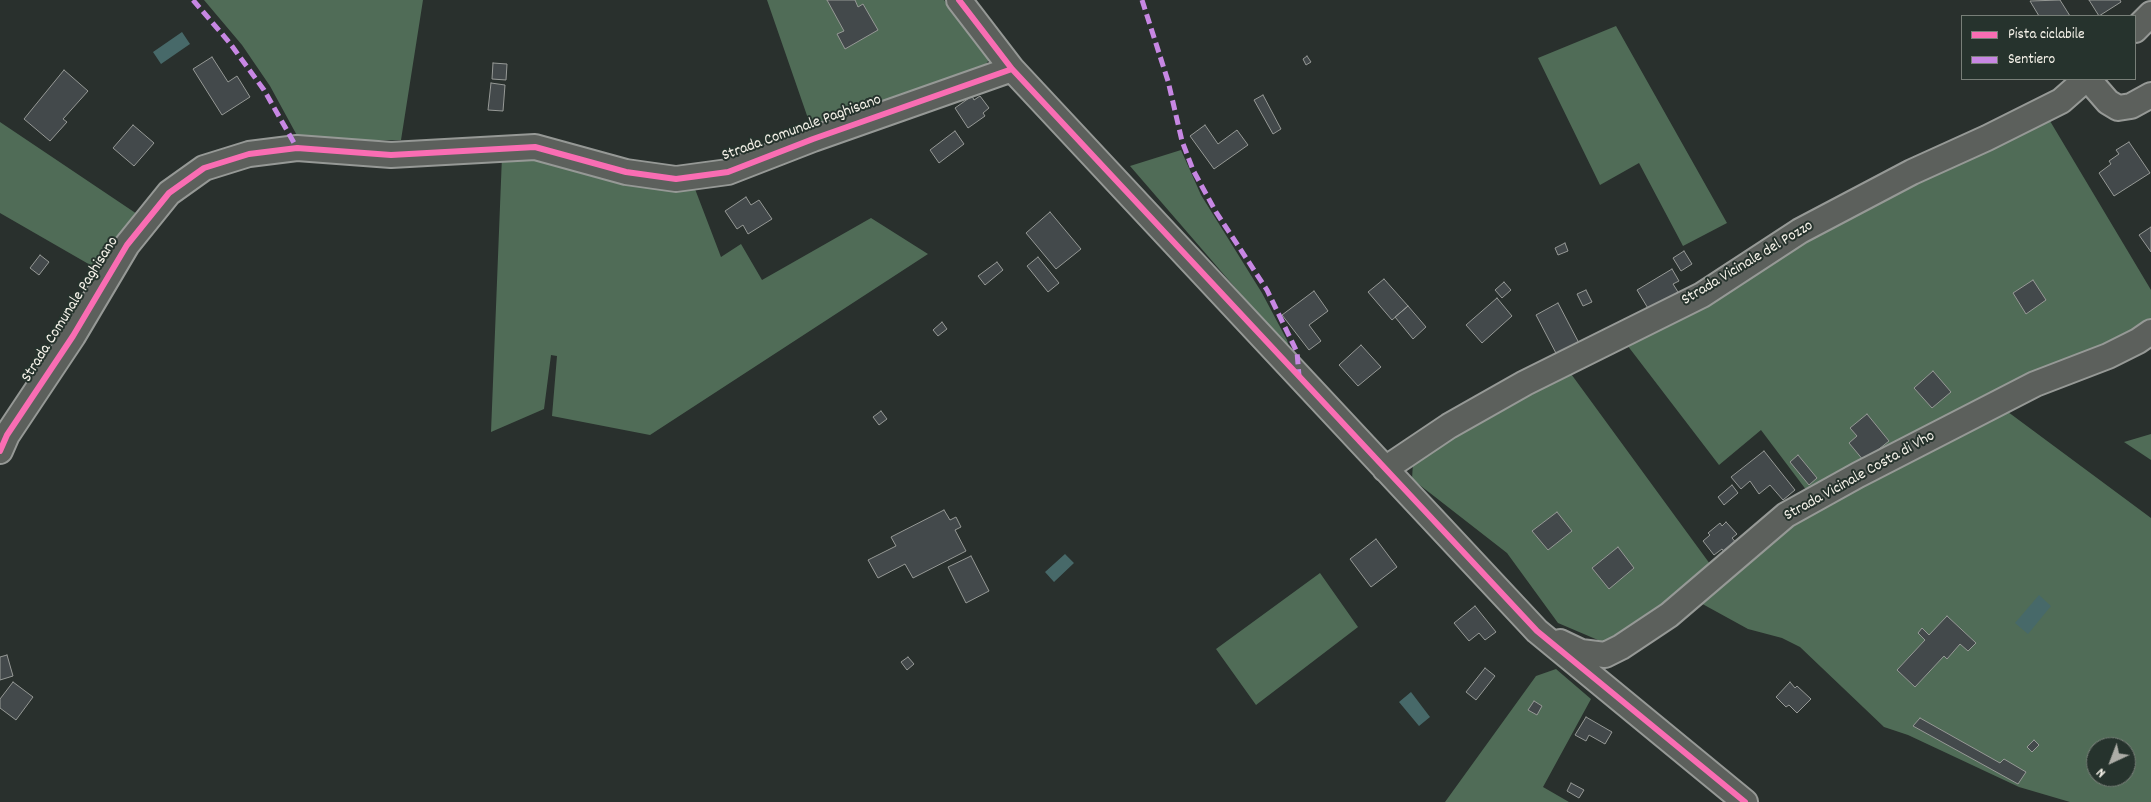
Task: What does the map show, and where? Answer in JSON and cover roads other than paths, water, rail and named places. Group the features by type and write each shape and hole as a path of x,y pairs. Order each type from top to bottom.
{"street":[{"path":"960,0 975,23 1012,70 1537,631 1745,802"},
{"path":"2136,29 2151,14"},
{"name":"Strada Comunale Paghisano","path":"0,451 7,435 73,336 127,245 170,193 204,168 249,154 297,148 391,155 535,147 626,172 676,180 728,172 812,139 1012,70"},
{"name":"Strada Vicinale del Pozzo","path":"1385,469 1449,426 1516,388 1627,331 1702,296 1800,231 1912,172 1987,138 2061,101 2086,80"},
{"path":"2088,80 2108,102 2118,108 2131,106 2151,95"},
{"name":"Strada Vicinale Costa di Vho","path":"1537,631 1581,652 1605,655 1621,647 1669,615 1786,515 1858,475 2035,384 2108,356 2138,341 2151,332"}],"water":[{"path":"182,32 190,44 161,64 153,52"},
{"path":"1065,554 1074,563 1054,582 1045,572"},
{"path":"2039,595 2051,606 2028,634 2015,623"},
{"path":"1411,692 1430,717 1419,726 1399,702"}]}
